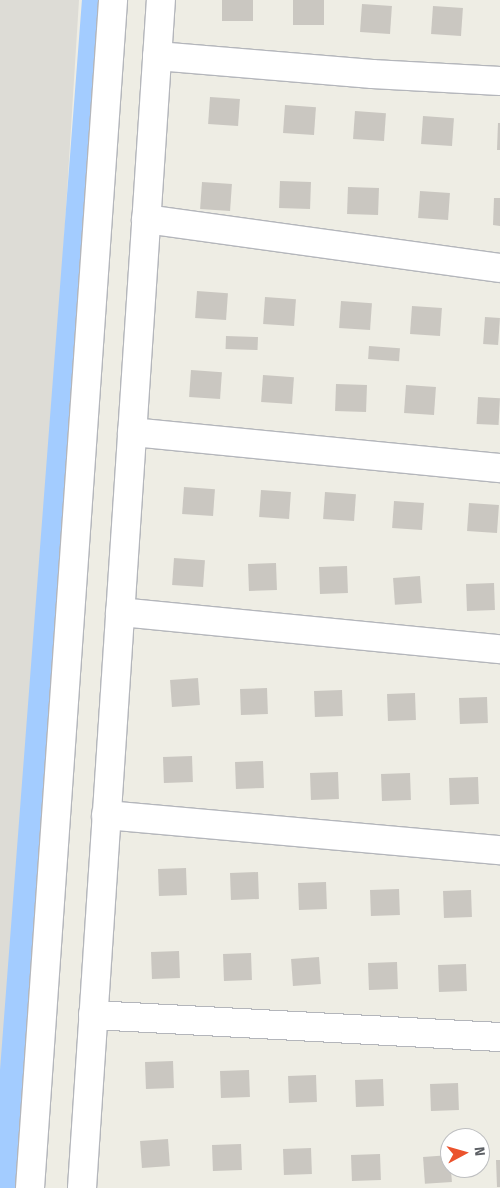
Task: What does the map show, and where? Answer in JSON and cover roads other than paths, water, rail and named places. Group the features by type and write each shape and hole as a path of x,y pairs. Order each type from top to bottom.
{"lane":[{"path":"30,1188 113,0"},
{"path":"82,1188 92,1015 161,0"},
{"path":"157,56 372,74 500,81"},
{"path":"146,219 500,268"},
{"path":"132,432 500,468"},
{"path":"120,612 500,649"},
{"path":"106,815 500,850"},
{"path":"92,1015 500,1037"}],"waterway":[{"path":"5,1188 96,0"}]}
